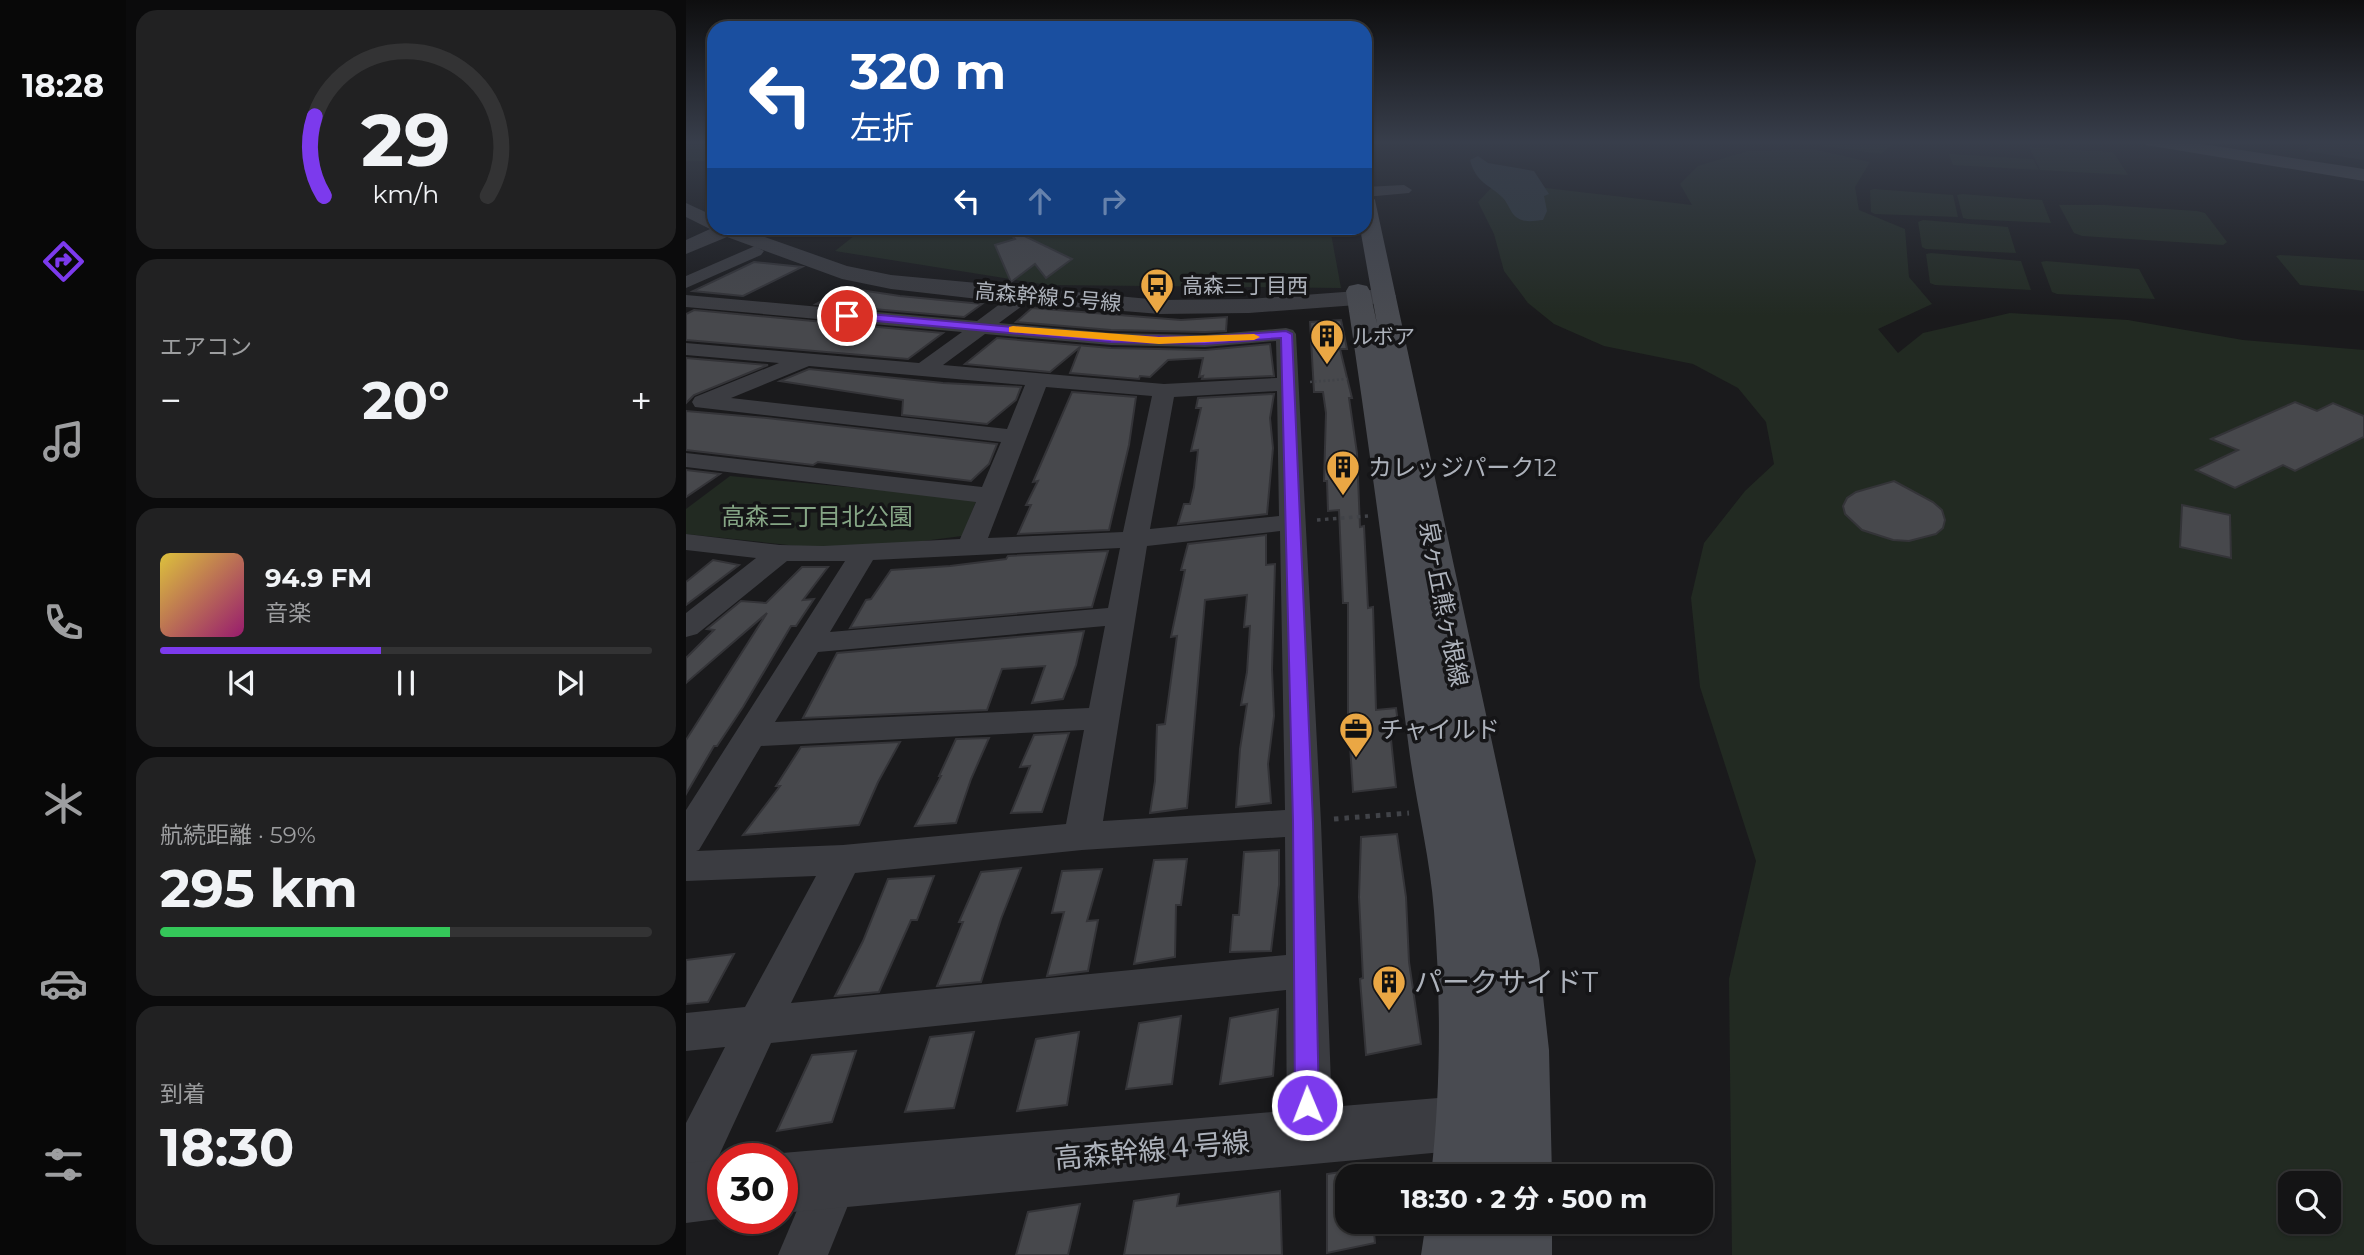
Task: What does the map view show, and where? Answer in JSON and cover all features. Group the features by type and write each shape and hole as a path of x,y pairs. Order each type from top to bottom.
{"main road":[{"name":"泉ヶ丘熊ヶ根線","path":"1352,235 1372,297 1513,960 1521,1050 1521,1164"},
{"name":"泉ヶ丘熊ヶ根線","path":"1368,235 1390,477 1434,772 1459,909 1468,1051 1465,1149"},
{"path":"1454,1255 1457,1234"},
{"path":"1519,1255 1520,1234"}],"street":[{"name":"高森幹線５号線","path":"686,209 707,220"},
{"path":"686,248 707,235"},
{"name":"高森幹線５号線","path":"742,235 842,272 891,282 1023,296 1160,307 1249,306 1372,297"},
{"path":"686,284 755,251"},
{"path":"926,368 1023,296"},
{"path":"686,301 1159,341 1205,341 1286,334 1303,822 1310,1136"},
{"path":"688,350 926,368 1164,391 1286,384"},
{"path":"695,406 806,360"},
{"path":"971,546 1038,380"},
{"path":"1082,836 1164,391"},
{"path":"695,406 1016,437"},
{"path":"686,460 991,496"},
{"path":"686,542 780,553 864,552 1135,539 1293,522"},
{"path":"686,839 864,552"},
{"path":"686,628 780,553"},
{"path":"807,643 1121,615"},
{"path":"751,735 1103,719"},
{"path":"686,866 843,860 1082,836 1303,822"},
{"path":"686,1173 843,860"},
{"path":"686,1032 1305,971"},
{"name":"高森幹線４号線","path":"808,1181 1310,1136 1465,1149 1522,1119"},
{"path":"803,1255 808,1181"},
{"path":"686,1193 707,1191"}],"path":[{"path":"1286,384 1355,379"},
{"path":"1293,522 1372,516"},
{"path":"1303,822 1413,813"}],"green space":[{"path":"1480,200 1645,200 1692,205 1689,200 1857,200 1859,210 1905,229 1909,277 1932,304 1878,329 1898,353 1923,333 2010,313 2128,320 2243,340 2364,350 2364,1255 1732,1255 1729,979 1756,861 1700,687 1691,598 1704,543 1745,491 1774,464 1766,422 1738,388 1693,364 1604,346 1554,324 1528,303 1504,271 1494,234 1478,202"},
{"path":"1870,200 1954,200 1958,217 1875,214 1871,212"},
{"path":"1958,200 2036,200 2042,200 2051,223 1967,219 1963,218"},
{"path":"2059,205 2197,211 2205,213 2227,242 2223,245 2082,236 2074,233"},
{"path":"1923,220 2008,227 2016,253 1926,249 1922,247 1918,222"},
{"path":"855,235 1331,235 1341,288 1047,285 835,251"},
{"path":"1926,254 2021,261 2031,290 1935,285 1930,283"},
{"path":"2276,256 2364,260 2364,291 2300,285"},
{"path":"2041,262 2139,269 2155,299 2057,294 2052,292"},
{"name":"高森三丁目北公園","path":"730,476 977,499 962,536 892,545 826,549 686,534 686,509"}],"shaded area":[{"path":"1504,200 1545,200 1547,211 1543,220 1526,221 1512,213"}],"building":[{"path":"1012,235 1022,235 1072,259 1046,278 1035,264 1011,282 995,245 1015,239"},
{"path":"754,262 802,267 743,296 693,291"},
{"path":"847,288 982,304 964,317 816,304"},
{"path":"1032,308 1181,320 1227,317 1226,331 1111,330 1016,322"},
{"path":"694,310 943,333 908,359 686,340 686,314"},
{"path":"1341,320 1347,349 1340,349 1352,398 1349,398 1357,453 1360,527 1364,526 1368,608 1373,607 1376,710 1396,708 1399,730 1390,730 1396,787 1353,792 1348,713 1348,603 1343,603 1339,510 1328,511 1327,481 1324,481 1326,413 1323,392 1314,392 1310,322"},
{"path":"997,338 1111,348 1205,350 1270,344 1274,376 1202,379 1203,376 1199,377 1203,358 1168,360 1150,377 1140,376 1139,379 1070,373 1080,347 1050,372 965,364"},
{"path":"686,358 768,365 694,395 686,403"},
{"path":"809,369 943,383 1021,387 1016,400 987,424 902,415 903,400 780,381"},
{"path":"1072,392 1136,397 1129,445 1109,530 1018,534 1031,505 1026,505 1038,481 1033,482"},
{"path":"1274,394 1270,418 1273,448 1267,514 1178,524 1184,504 1190,504 1194,487 1198,450 1191,451 1201,408 1196,408 1198,398"},
{"path":"2295,402 2317,411 2333,403 2364,416 2364,437 2295,471 2283,465 2235,488 2196,470 2238,450 2211,439"},
{"path":"686,411 997,444 989,464 971,481 818,462 813,465 686,450"},
{"path":"686,470 720,474 686,497"},
{"path":"1894,481 1933,502 1942,510 1945,520 1943,528 1936,534 1909,541 1893,540 1862,530 1845,514 1843,506 1847,498 1856,492"},
{"path":"2182,505 2230,515 2231,558 2180,547"},
{"path":"1266,535 1266,565 1275,564 1272,669 1274,716 1268,764 1271,803 1236,807 1240,749 1247,704 1241,705 1247,672 1250,626 1244,627 1247,595 1205,600 1187,808 1150,813 1155,781 1157,725 1165,724 1177,636 1171,637 1185,570 1181,570 1188,544"},
{"path":"1108,551 1092,607 850,628 866,600 871,599 891,570 950,566 1006,559 1008,556"},
{"path":"713,560 739,565 686,605 686,582"},
{"path":"802,567 828,567 803,600 814,599 796,626 791,626 743,707 717,746 714,746 686,794 686,740 767,613 686,683 686,658 714,630 707,629 741,601 766,603"},
{"path":"1084,631 1076,665 1063,699 1032,703 1045,666 1002,669 987,710 803,718 837,653"},
{"path":"1069,733 1042,812 1011,813 1030,766 1020,767 1034,735"},
{"path":"989,738 956,823 915,826 941,776 956,739"},
{"path":"900,742 859,825 743,835 780,786 776,786 801,747"},
{"path":"1397,834 1406,897 1409,962 1421,1044 1366,1055 1360,979 1363,978 1359,897 1361,837"},
{"path":"1279,850 1279,885 1271,951 1230,952 1233,915 1239,915 1244,852"},
{"path":"1187,859 1181,905 1176,905 1175,957 1134,964 1154,860"},
{"path":"1021,868 981,982 937,986 963,922 959,922 981,872"},
{"path":"1102,869 1087,921 1098,920 1088,971 1047,976 1064,912 1052,913 1062,871"},
{"path":"934,876 917,920 911,920 879,992 835,996 863,941 888,879"},
{"path":"734,954 708,1002 686,1004 686,960"},
{"path":"1278,1009 1273,1076 1220,1084 1230,1018"},
{"path":"1181,1016 1172,1084 1126,1089 1139,1023"},
{"path":"974,1032 954,1108 905,1112 930,1037"},
{"path":"1079,1032 1067,1105 1017,1111 1036,1039"},
{"path":"856,1051 832,1122 777,1131 812,1055"},
{"path":"1335,1173 1335,1234 1374,1234 1375,1243 1327,1253 1327,1174"},
{"path":"1280,1191 1282,1255 1124,1255 1134,1201 1179,1194 1177,1206"},
{"path":"1080,1204 1068,1255 1016,1255 1028,1212"}],"slow traffic":[{"path":"1013,330 1159,341 1254,337"}],"place":[{"name":"高森三丁目西","path":"1157,315"},
{"name":"ルボア","path":"1327,366"},
{"name":"カレッジパーク12","path":"1343,497"},
{"name":"チャイルド","path":"1356,759"},
{"name":"パークサイドT","path":"1389,1012"}],"route":[{"path":"847,316 1159,341 1205,341 1286,334 1303,822 1307,1105"}]}
